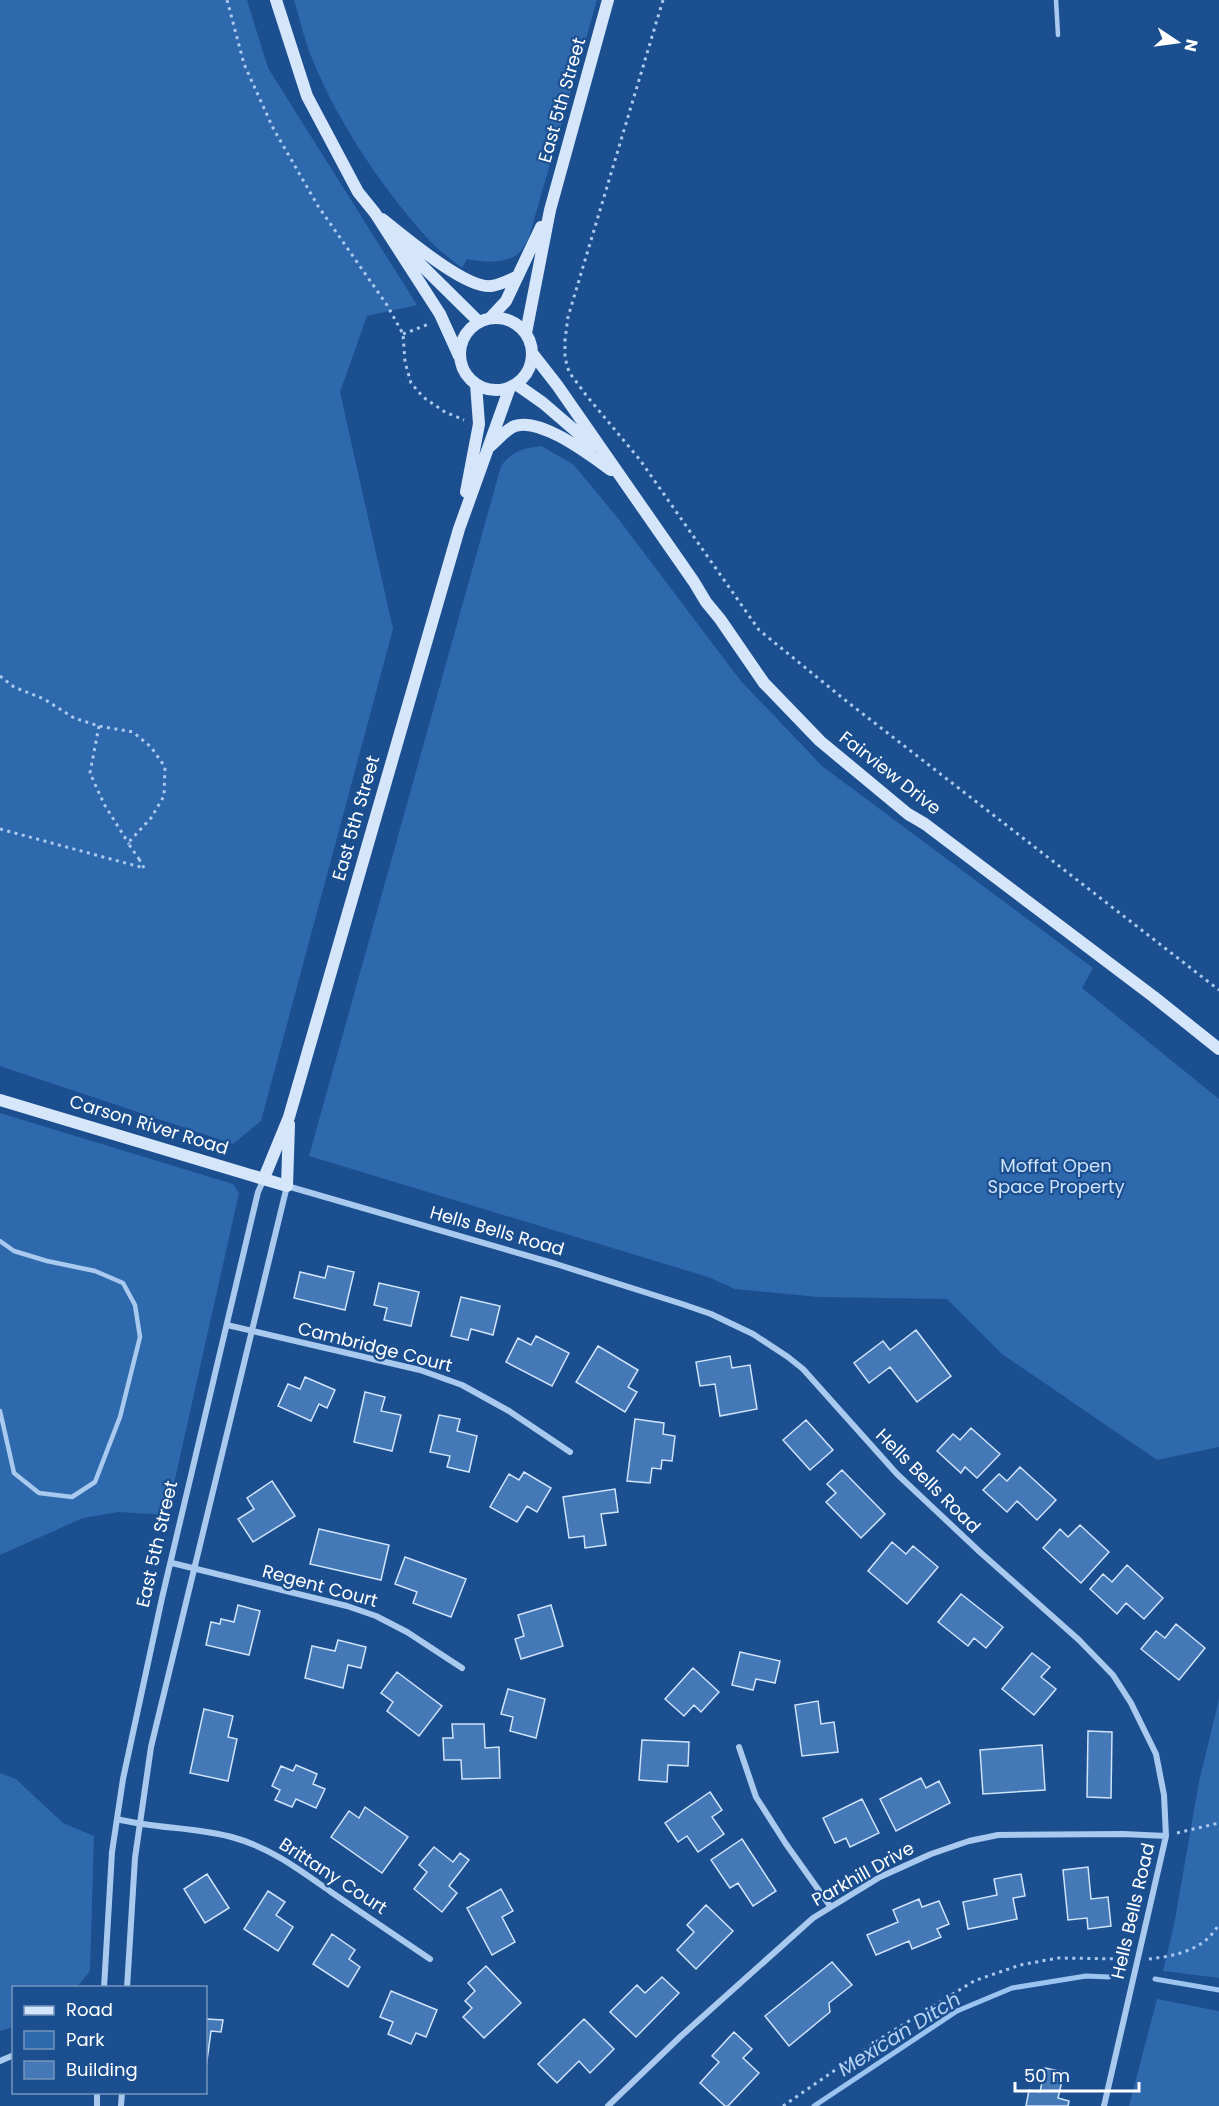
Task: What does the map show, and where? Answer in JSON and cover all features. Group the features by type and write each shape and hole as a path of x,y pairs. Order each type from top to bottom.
{"main road":[{"path":"276,0 307,96 358,192 375,213 385,229 440,315 466,375 476,384 496,390 513,386 530,367 532,353 526,333 510,320 485,319 385,229"},
{"name":"East 5th Street","path":"526,333 549,210 609,0"},
{"name":"East 5th Street","path":"485,319 506,301 549,210"},
{"path":"375,213 427,254 467,279 490,286 518,276"},
{"path":"459,356 464,336 485,319"},
{"name":"Fairview Drive","path":"532,353 764,683 820,741 908,814 925,824 1219,1049"},
{"name":"East 5th Street","path":"459,529 479,424 476,384"},
{"name":"East 5th Street","path":"264,1178 289,1117 459,529 513,386"},
{"name":"Fairview Drive","path":"513,386 543,403 607,459"},
{"path":"488,448 515,426 533,426 570,441 620,477"},
{"name":"Carson River Road","path":"0,1100 287,1186"},
{"name":"East 5th Street","path":"287,1186 289,1117"}],"street":[{"name":"East 5th Street","path":"104,1986 112,1852 123,1779 258,1192 264,1178"},
{"name":"East 5th Street","path":"127,1986 135,1858 151,1747 287,1186"},
{"name":"Hells Bells Road","path":"287,1186 556,1264 692,1308 753,1334 803,1369 897,1474 1113,1675 1131,1703 1156,1754 1164,1795 1166,1836 1104,2106"},
{"name":"Cambridge Court","path":"227,1325 420,1370 462,1385 509,1411 570,1452"},
{"name":"Regent Court","path":"172,1563 347,1606 376,1616 407,1632 462,1668"},
{"path":"739,1747 756,1797 830,1906"},
{"name":"Brittany Court","path":"117,1819 140,1825 219,1834 266,1850 291,1864 430,1959"},
{"name":"Parkhill Drive","path":"608,2106 680,2037 813,1918 890,1873 931,1854 969,1841 998,1835 1166,1836"}],"lane":[{"path":"1056,0 1058,35"},
{"path":"0,1241 14,1251 95,1271 123,1283 135,1305 140,1338 120,1417 95,1482 72,1497 39,1493 14,1473 0,1411"}],"path":[{"path":"227,0 244,64 273,128 318,206 387,305 403,334 405,362 411,383 423,397 445,412 464,420"},
{"path":"663,0 568,317 565,358 570,372 586,396 640,460 759,630 845,700 1219,990"},
{"path":"403,334 430,324"},
{"path":"0,676 14,687 44,699 74,718 99,726 133,732 151,747 165,767 164,795 151,818 128,843"},
{"path":"0,829 144,868 104,804 90,773 99,726"},
{"path":"1166,1836 1219,1823"},
{"path":"783,2106 883,2037 974,1981 1020,1965 1058,1958 1137,1960 1183,1953 1202,1944 1219,1924"}],"green space":[{"path":"0,0 247,0 268,68 417,305 367,316 340,392 393,629 261,1121 233,1144 0,1066"},
{"path":"294,0 597,0 529,237 517,254 510,259 498,261 467,259 462,268 434,245 396,201 349,132 310,54"},
{"name":"Moffat Open Space Property","path":"541,446 573,464 617,517 740,680 822,766 1093,968 1082,988 1219,1099 1219,1447 1157,1460 1002,1354 947,1299 818,1297 735,1289 708,1277 309,1156 501,466 509,457 518,452"},
{"path":"0,1113 233,1184 239,1193 167,1515 119,1512 83,1518 0,1555"},
{"path":"1219,1699 1219,1978 1163,1971 1174,1925 1199,1782"},
{"path":"0,1773 16,1779 63,1823 94,1836 90,1971 78,1986 12,1986 12,2027 0,2031"},
{"path":"1157,1999 1219,2011 1219,2106 1129,2106"}],"building":[{"path":"328,1266 354,1272 345,1310 294,1298 300,1272 325,1278"},
{"path":"379,1283 419,1292 411,1326 384,1320 387,1308 374,1305"},
{"path":"461,1297 500,1306 493,1335 471,1329 468,1340 451,1336"},
{"path":"916,1330 951,1376 917,1402 890,1367 869,1383 854,1363 883,1341 890,1350"},
{"path":"536,1336 569,1353 552,1386 506,1362 518,1338 531,1345"},
{"path":"598,1346 638,1370 628,1387 637,1392 625,1412 576,1382"},
{"path":"730,1356 732,1368 750,1365 757,1409 720,1416 715,1384 700,1386 696,1362"},
{"path":"305,1377 335,1390 327,1408 319,1404 311,1421 278,1406 288,1384 300,1389"},
{"path":"365,1392 385,1397 381,1411 401,1415 392,1451 354,1442"},
{"path":"439,1415 460,1419 457,1431 477,1436 469,1472 447,1467 450,1456 430,1452"},
{"path":"635,1419 664,1423 663,1434 675,1436 672,1461 662,1460 661,1469 652,1468 650,1483 627,1481"},
{"path":"806,1420 833,1450 810,1470 783,1440"},
{"path":"971,1428 1000,1454 977,1478 965,1467 961,1473 937,1451 953,1434 960,1440"},
{"path":"1020,1467 1056,1500 1037,1520 1017,1501 1007,1512 983,1490 999,1474 1007,1481"},
{"path":"842,1470 885,1514 861,1538 826,1502 836,1493 827,1484"},
{"path":"524,1472 551,1488 537,1512 527,1506 517,1522 490,1507 509,1474 519,1480"},
{"path":"272,1481 295,1516 253,1542 238,1519 254,1509 247,1498"},
{"path":"615,1489 618,1512 601,1514 606,1545 585,1548 584,1536 569,1538 563,1497"},
{"path":"1080,1525 1109,1552 1081,1583 1043,1548 1060,1529 1068,1537"},
{"path":"319,1529 389,1545 381,1580 310,1564"},
{"path":"892,1542 906,1554 913,1546 938,1567 907,1604 868,1571"},
{"path":"405,1557 466,1579 451,1617 413,1603 417,1592 395,1584"},
{"path":"1127,1565 1163,1598 1144,1619 1126,1603 1117,1614 1090,1589 1103,1574 1112,1582"},
{"path":"961,1594 1003,1627 986,1648 974,1638 968,1646 938,1622"},
{"path":"238,1605 260,1611 249,1655 206,1645 211,1622 220,1624 221,1619 234,1622"},
{"path":"551,1605 563,1646 521,1659 515,1639 524,1636 518,1615"},
{"path":"1176,1624 1205,1648 1179,1680 1141,1649 1156,1631 1165,1638"},
{"path":"338,1640 366,1647 361,1668 348,1665 343,1688 305,1678 312,1646 335,1651"},
{"path":"740,1652 780,1661 775,1683 756,1679 753,1690 732,1685"},
{"path":"1032,1653 1050,1667 1041,1677 1056,1689 1034,1715 1002,1689"},
{"path":"693,1668 719,1692 701,1712 694,1705 684,1716 665,1699"},
{"path":"397,1672 442,1706 419,1736 387,1711 393,1702 381,1693"},
{"path":"508,1689 545,1699 536,1738 510,1731 513,1717 501,1714"},
{"path":"818,1701 821,1724 834,1722 838,1752 802,1756 795,1705"},
{"path":"204,1709 233,1716 228,1737 237,1739 228,1781 190,1773"},
{"path":"452,1724 484,1724 485,1748 499,1747 500,1778 462,1779 461,1760 444,1760 443,1738 453,1738"},
{"path":"1088,1731 1112,1732 1111,1798 1087,1797"},
{"path":"642,1740 689,1742 688,1766 668,1765 667,1782 639,1780"},
{"path":"1042,1745 1045,1790 983,1794 980,1750"},
{"path":"296,1765 317,1774 313,1784 325,1789 316,1808 296,1799 292,1807 275,1800 280,1790 272,1786 281,1766 293,1771"},
{"path":"921,1778 926,1788 939,1781 950,1803 896,1831 880,1799"},
{"path":"710,1792 722,1810 712,1817 724,1834 698,1852 687,1836 678,1842 665,1823"},
{"path":"862,1799 879,1833 850,1847 846,1838 835,1843 823,1818"},
{"path":"365,1807 408,1837 382,1873 331,1837 349,1811 359,1818"},
{"path":"742,1839 776,1891 753,1906 738,1883 730,1888 711,1860"},
{"path":"434,1847 453,1862 460,1853 469,1860 449,1886 457,1893 442,1912 414,1889 427,1872 419,1865"},
{"path":"1088,1867 1091,1899 1108,1897 1111,1926 1088,1929 1087,1918 1068,1920 1063,1870"},
{"path":"207,1874 229,1908 205,1923 184,1889"},
{"path":"1021,1874 1025,1896 1013,1898 1017,1919 968,1929 963,1902 997,1895 994,1879"},
{"path":"501,1889 513,1911 502,1917 515,1942 492,1955 467,1908"},
{"path":"268,1891 285,1902 276,1915 293,1927 278,1951 244,1929"},
{"path":"919,1899 922,1907 939,1901 949,1924 937,1929 941,1937 912,1949 909,1941 876,1955 867,1935 898,1922 893,1910"},
{"path":"706,1905 733,1931 696,1969 677,1950 694,1932 687,1925"},
{"path":"332,1934 355,1950 349,1959 360,1967 348,1987 313,1964"},
{"path":"832,1962 852,1985 829,2003 830,2012 789,2046 765,2016"},
{"path":"486,1966 521,2003 484,2038 463,2017 472,2008 465,2001 475,1991 468,1983"},
{"path":"662,1977 679,1993 636,2037 610,2012 637,1985 645,1993"},
{"path":"391,1991 437,2010 426,2037 416,2033 411,2044 388,2034 393,2022 380,2017"},
{"path":"207,2019 223,2020 221,2032 211,2031 207,2061"},
{"path":"584,2019 614,2049 590,2073 579,2061 557,2083 538,2064"},
{"path":"734,2032 752,2049 743,2058 759,2073 728,2106 725,2106 700,2083 719,2062 712,2056"},
{"path":"1045,2068 1064,2072 1058,2098 1069,2101 1068,2106 1026,2106 1029,2090 1040,2092"}],"waterway":[{"name":"Mexican Ditch","path":"814,2106 957,2011 1012,1988 1086,1976 1109,1977"},
{"name":"Mexican Ditch","path":"1155,1979 1219,1990"}]}
